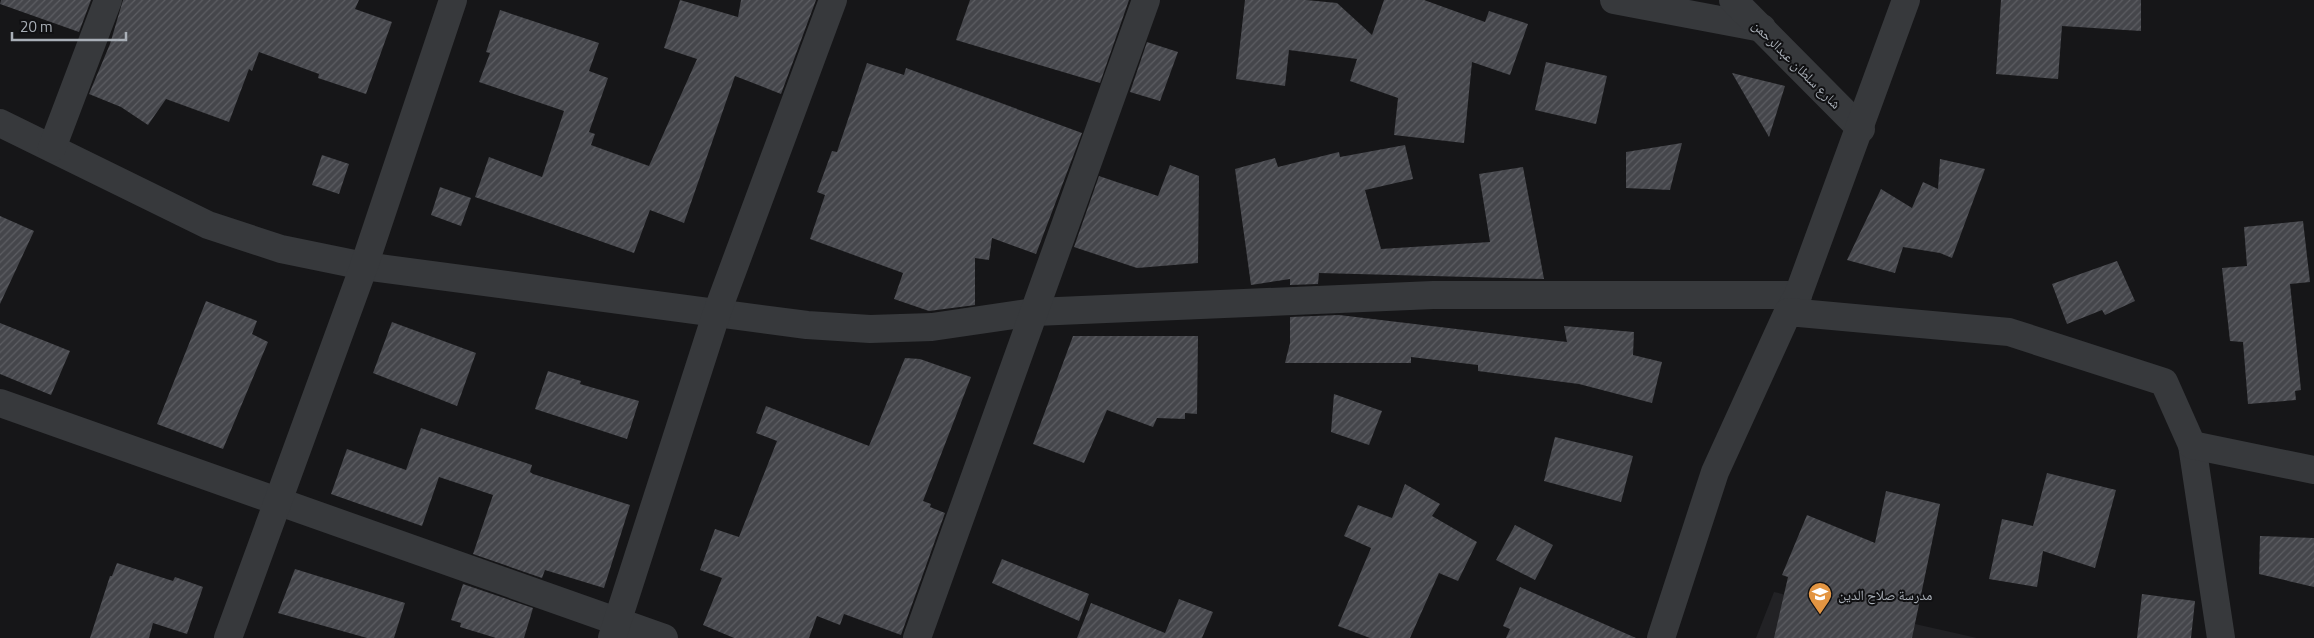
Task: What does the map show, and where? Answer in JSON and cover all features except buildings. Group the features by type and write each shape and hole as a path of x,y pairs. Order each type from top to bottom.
{"street":[{"path":"52,148 108,0"},
{"path":"228,638 364,266 453,0"},
{"path":"615,630 716,315 833,0"},
{"path":"917,638 1146,0"},
{"path":"1614,0 1762,28"},
{"name":"شارع سلطان عبدالرحمن","path":"1734,0 1861,129"},
{"path":"1661,638 1716,472 1793,304 1861,129 1906,0"},
{"path":"0,123 208,225 281,249 364,266 465,278 716,315 807,326 870,329 932,327 1035,312 1433,295 1793,304 2009,332 2164,382 2192,445 2222,638"},
{"path":"0,403 277,501 615,630 664,638"},
{"path":"2192,445 2314,470"}],"shaded area":[{"name":"مدرسة صلاح الدين","path":"1774,592 1977,638 1756,638"}],"place":[{"name":"مدرسة صلاح الدين","path":"1820,615"}]}
